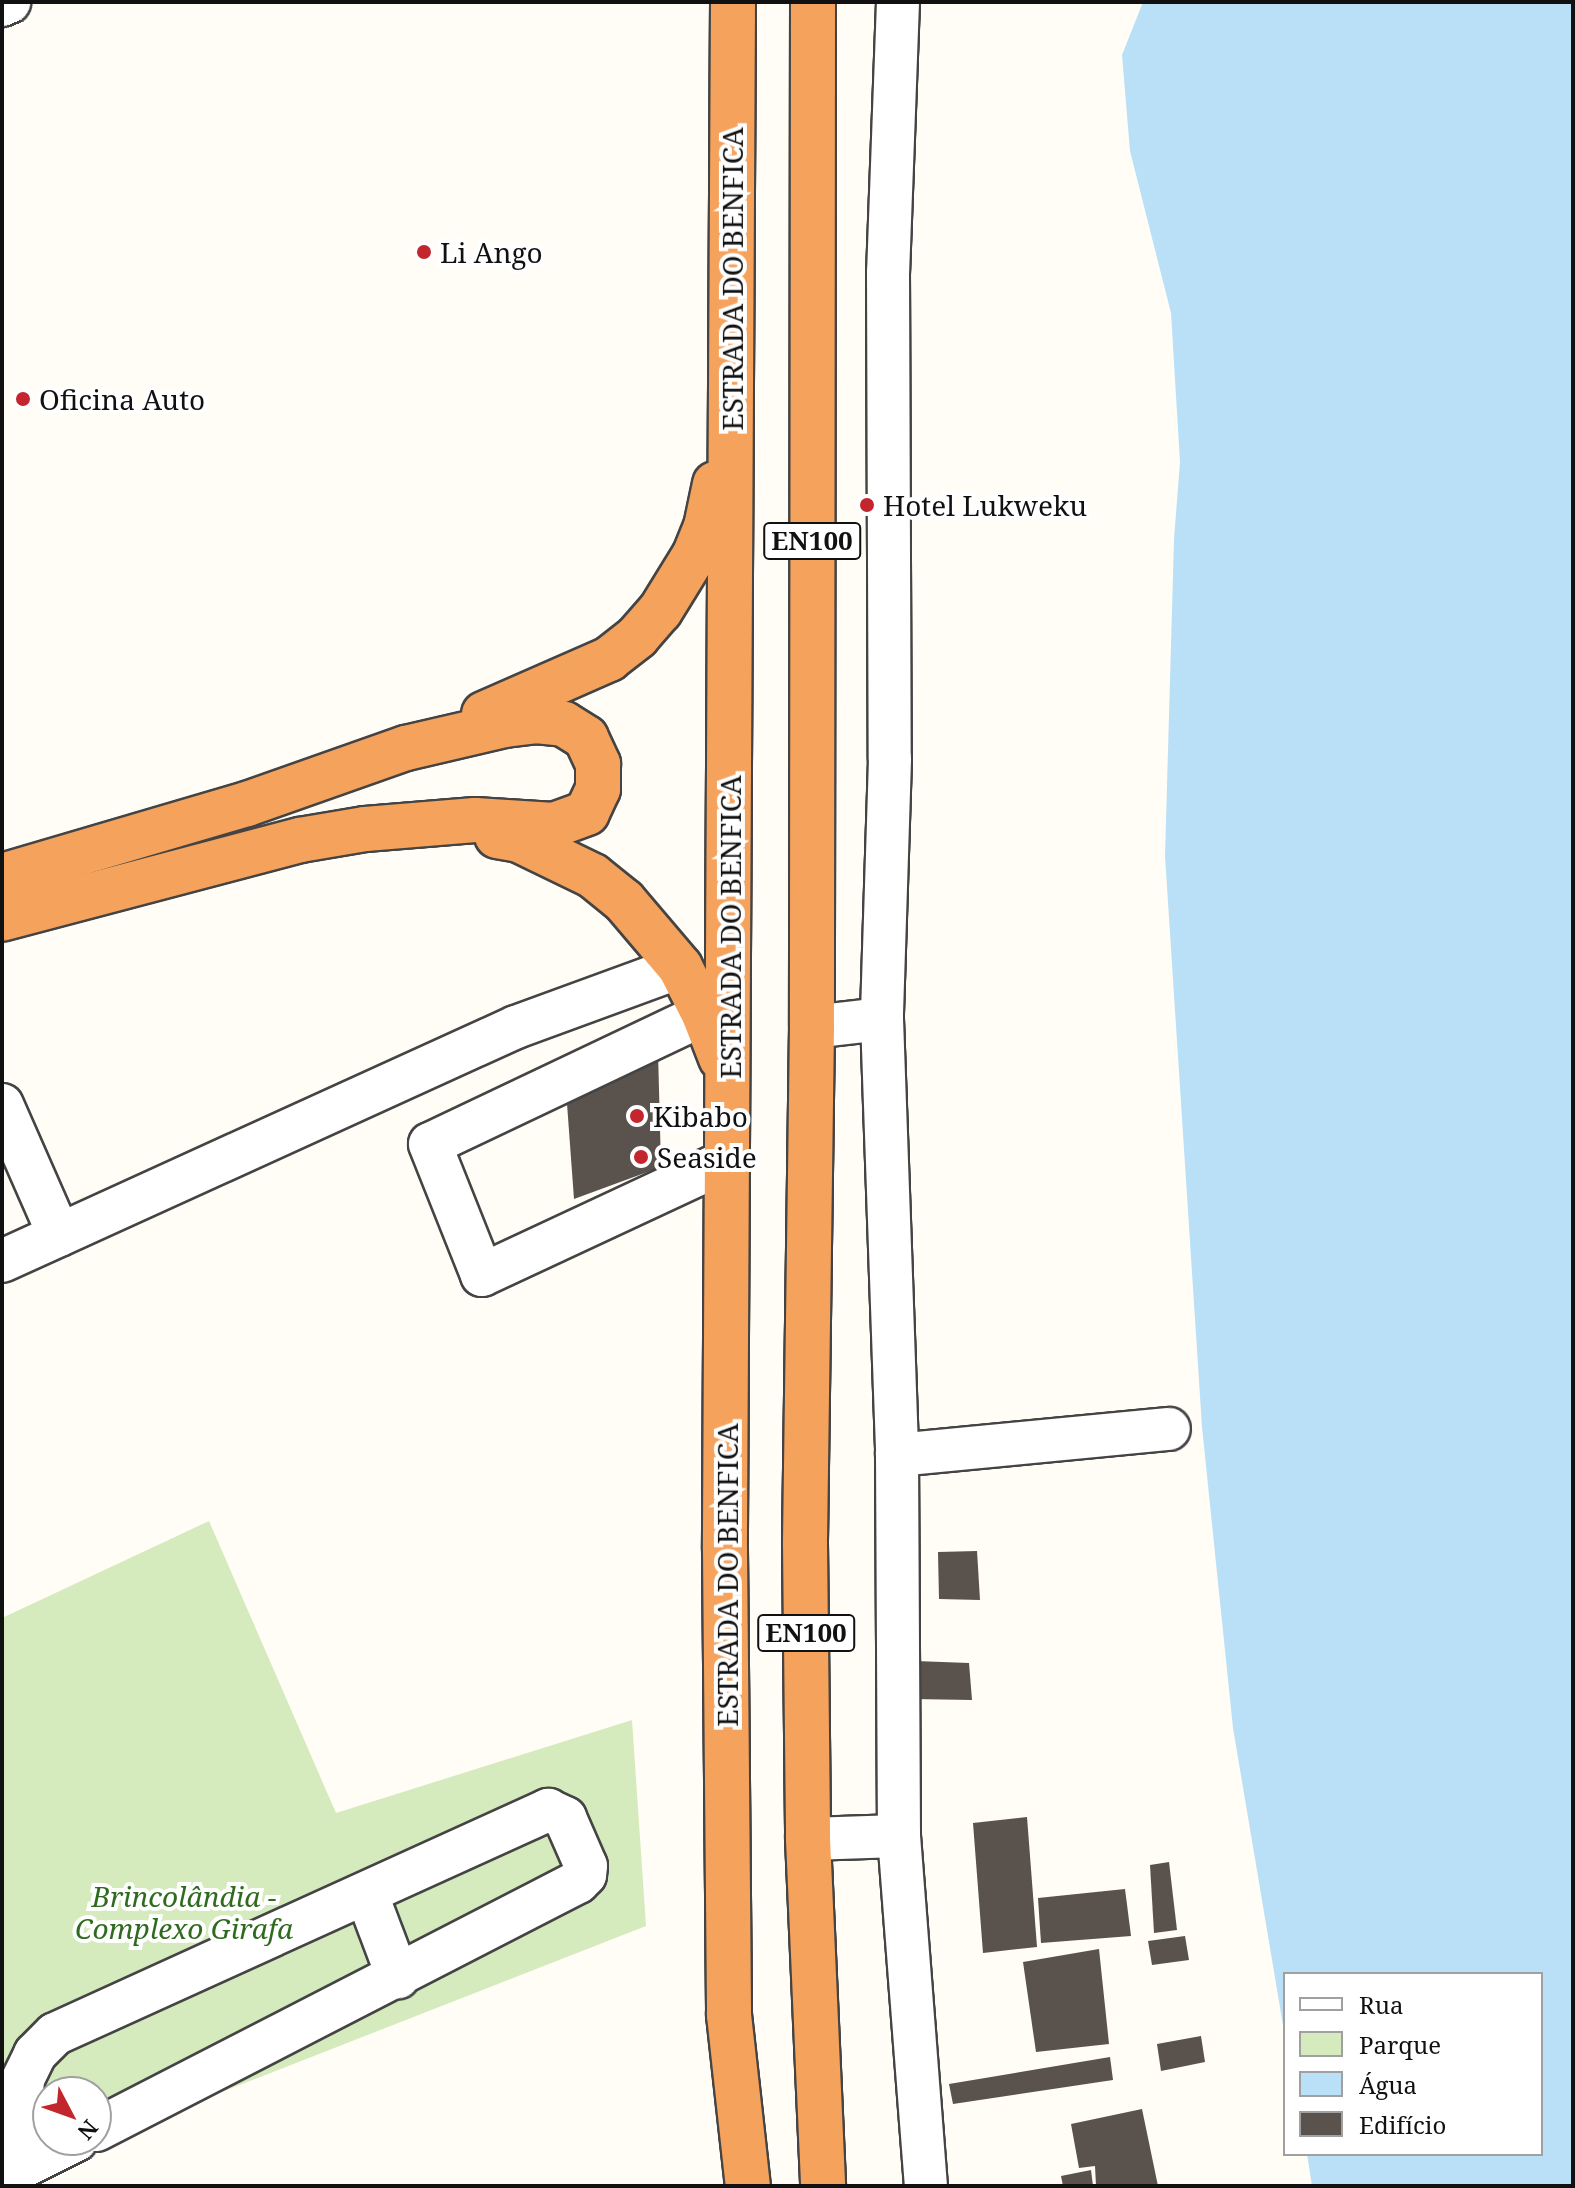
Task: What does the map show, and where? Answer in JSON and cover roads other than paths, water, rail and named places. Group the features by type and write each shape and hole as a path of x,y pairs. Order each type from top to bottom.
{"highway":[{"name":"ESTRADA DO BENFICA","path":"733,2 730,1087 725,1550 729,2015 748,2186"},
{"name":"EN100","path":"813,2 812,1027 805,1543 808,1839 823,2186"},
{"path":"2,876 247,804 406,748 609,659 637,637 678,584 706,527 731,403"},
{"path":"2,919 300,840 475,820 554,825 587,813 598,789 598,764 586,738 564,724 536,721 406,748"},
{"path":"428,824 519,840 593,876 624,901 680,967 704,1014 730,1087"}],"street":[{"path":"2,5 9,2"},
{"path":"898,2 888,272 890,759 882,1019 897,1455 899,1836 926,2186"},
{"path":"2,1261 516,1027 680,967"},
{"path":"704,1014 430,1144 482,1275 729,1160"},
{"path":"812,1027 882,1019"},
{"path":"2,1105 59,1235"},
{"path":"897,1455 1169,1429"},
{"path":"9,2174 23,2079 35,2054 55,2034 367,1895 548,1810 565,1818 586,1866 585,1875 578,1882 112,2122"},
{"path":"808,1839 899,1836"},
{"path":"367,1895 398,1977"},
{"path":"9,2174 44,2156"}],"water":[{"path":"1143,2 1573,2 1573,2186 1312,2186 1307,2156 1543,2156 1543,1972 1283,1972 1283,2025 1233,1728 1202,1427 1165,856 1174,539 1180,462 1171,313 1130,151 1122,55"}],"place":[{"name":"Li Ango","path":"424,252"},
{"name":"Oficina Auto","path":"23,399"},
{"name":"Hotel Lukweku","path":"867,505"},
{"name":"Kibabo","path":"637,1116"},
{"name":"Seaside","path":"641,1157"}],"park label":[{"name":"Brincolândia - Complexo Girafa","path":"184,1912"}]}
